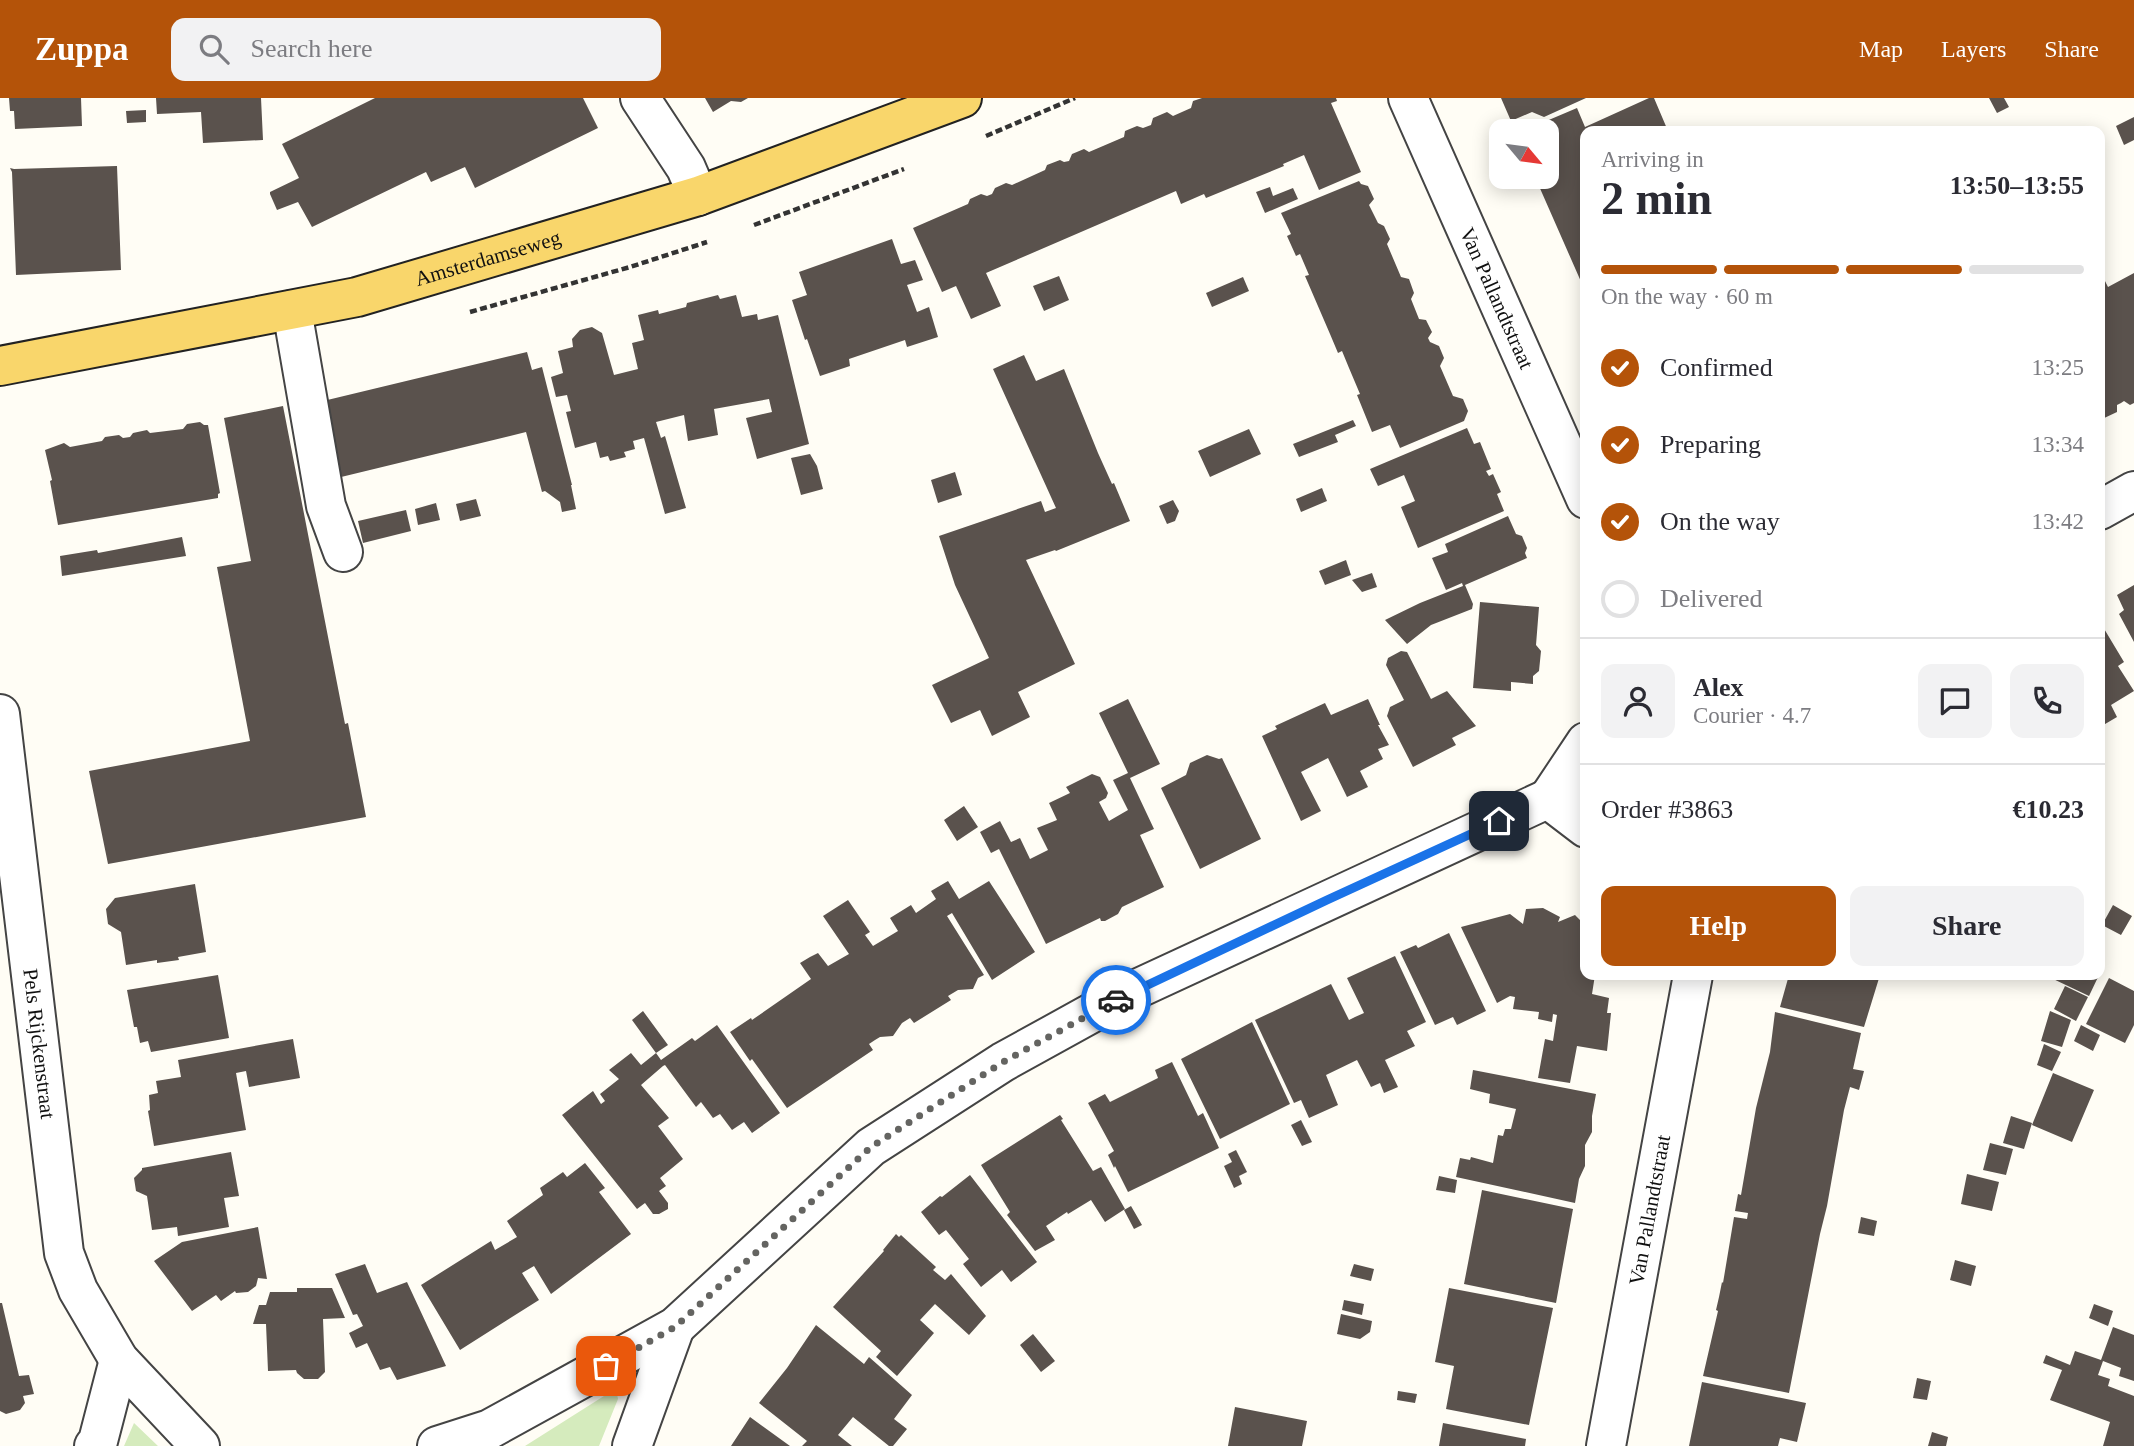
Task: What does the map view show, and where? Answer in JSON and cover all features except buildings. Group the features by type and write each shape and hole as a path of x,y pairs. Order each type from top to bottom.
{"main road":[{"name":"Amsterdamseweg","path":"0,366 357,297 698,196 962,98"}],"street":[{"path":"640,98 686,169 698,196"},
{"name":"Van Pallandtstraat","path":"1408,98 1580,485"},
{"path":"292,310 326,506 343,552"},
{"path":"2105,507 2134,491"},
{"name":"Pels Rijckenstraat","path":"0,714 64,1253 78,1290 119,1360 200,1446"},
{"path":"1548,799 1580,750"},
{"path":"437,1446 490,1429 675,1327 871,1147 1003,1062 1128,993 1580,784"},
{"path":"1548,799 1580,823"},
{"name":"Van Pallandtstraat","path":"1606,1446 1692,980"},
{"path":"632,1446 675,1327"},
{"path":"94,1446 98,1441 119,1360"}],"green space":[{"path":"617,1394 618,1399 599,1446 525,1446 604,1396"},
{"path":"134,1423 158,1446 124,1446"}],"way so far":[{"path":"606,1366 675,1327 871,1147 1003,1062 1116,1000"}],"route":[{"path":"1116,1000 1499,821"}]}
